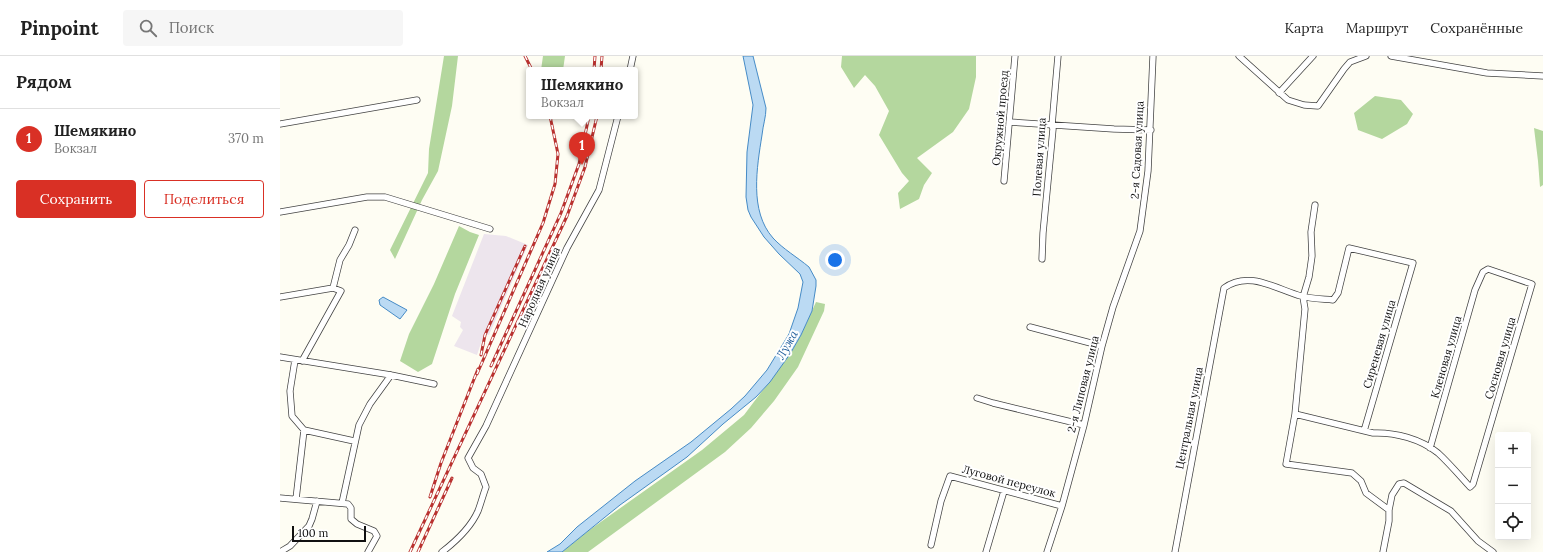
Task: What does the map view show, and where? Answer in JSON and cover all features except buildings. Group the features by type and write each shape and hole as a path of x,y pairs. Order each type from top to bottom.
{"street":[{"path":"631,67 633,56"},
{"name":"Окружной проезд","path":"1004,181 1015,56"},
{"name":"Полевая улица","path":"1042,259 1058,56"},
{"name":"2-я Садовая улица","path":"1127,267 1140,232 1148,171 1152,56"},
{"path":"1238,56 1288,100 1304,105 1318,106 1350,62 1366,56"},
{"path":"1279,93 1312,56"},
{"path":"1391,56 1487,72 1543,76"},
{"path":"280,124 417,100"},
{"name":"Народная улица","path":"442,552 465,530 477,513 486,487 481,474 473,468 468,458 486,426 567,248 599,190 617,119"},
{"path":"1009,122 1150,130"},
{"path":"280,212 367,197 385,198 490,229"},
{"path":"1315,204 1311,232 1312,256 1309,277 1302,297 1305,309 1295,414 1286,464 1352,472 1361,481 1366,493 1389,510"},
{"path":"333,288 340,260 349,245 354,230"},
{"name":"Сиреневая улица","path":"1302,297 1333,300 1338,293 1349,248 1413,263 1364,430"},
{"name":"2-я Липовая улица","path":"1047,552 1062,506 1084,425 1102,346 1113,307 1127,267"},
{"name":"Сосновая улица","path":"1430,448 1438,453 1470,487 1473,484 1532,284 1488,268 1483,272"},
{"name":"Кленовая улица","path":"1430,448 1475,290 1483,272"},
{"name":"Центральная улица","path":"1174,552 1224,288 1232,282 1240,280 1264,282 1302,297"},
{"path":"280,297 333,288 342,290 302,361"},
{"path":"1030,326 1102,346"},
{"path":"280,357 391,375 434,384"},
{"path":"295,360 290,391 292,416 304,430 354,440"},
{"path":"342,503 354,440 359,425 370,404 391,375"},
{"path":"977,398 1084,425"},
{"path":"1295,414 1373,433 1385,433 1407,438 1430,448"},
{"path":"296,499 304,430"},
{"name":"Луговой переулок","path":"931,545 941,501 950,476 1062,506"},
{"path":"1382,552 1389,522 1389,510 1392,495 1399,484 1404,483 1451,511 1478,541 1493,552"},
{"path":"986,552 1004,491"},
{"path":"280,498 348,504 351,508 351,519 356,524 374,530 377,536 368,552"},
{"path":"280,552 290,546 308,526 312,519 317,501"}],"shaded area":[{"path":"484,234 506,236 528,245 489,335 484,334 477,355 454,346 463,330 460,327 461,322 452,316"}],"green space":[{"path":"444,56 458,56 452,106 438,171 422,200 395,259 390,250 428,173 429,149"},
{"path":"543,56 565,56 563,67 541,67"},
{"path":"842,56 976,56 976,77 969,109 953,132 917,158 932,173 924,185 919,199 900,209 898,193 909,181 902,173 879,135 889,111 875,86 865,75 854,88 841,67"},
{"path":"1375,96 1401,100 1413,114 1407,124 1382,139 1358,130 1354,113"},
{"path":"1534,128 1543,131 1543,185 1540,187 1538,161"},
{"path":"459,226 479,235 455,294 432,364 418,372 400,361 409,334 434,284"},
{"path":"816,302 825,304 824,311 798,367 774,401 751,428 725,452 588,552 562,552 588,531 702,450 744,415 790,354 801,335"}],"water":[{"name":"Лужа","path":"743,56 753,56 766,108 757,175 760,215 765,227 773,238 809,267 816,280 812,311 790,354 770,382 756,397 723,424 687,457 620,505 562,552 547,552 560,544 577,527 635,481 691,442 731,409 745,396 767,370 789,334 798,308 803,282 800,274 764,237 748,210 746,197 747,152 753,105"},
{"path":"383,297 407,310 400,319 380,305 379,300"}],"railway":[{"path":"525,56 530,67"},
{"path":"594,67 595,56"},
{"path":"601,67 602,56"},
{"path":"477,374 543,223 555,184 558,154 551,119"},
{"path":"491,366 561,213 579,164 588,119"},
{"path":"410,552 567,216 585,167 596,119"},
{"path":"481,355 485,335 525,246"},
{"path":"430,497 441,463 478,369"},
{"path":"418,552 452,478"}],"place":[{"name":"Шемякино","path":"582,165"}]}
